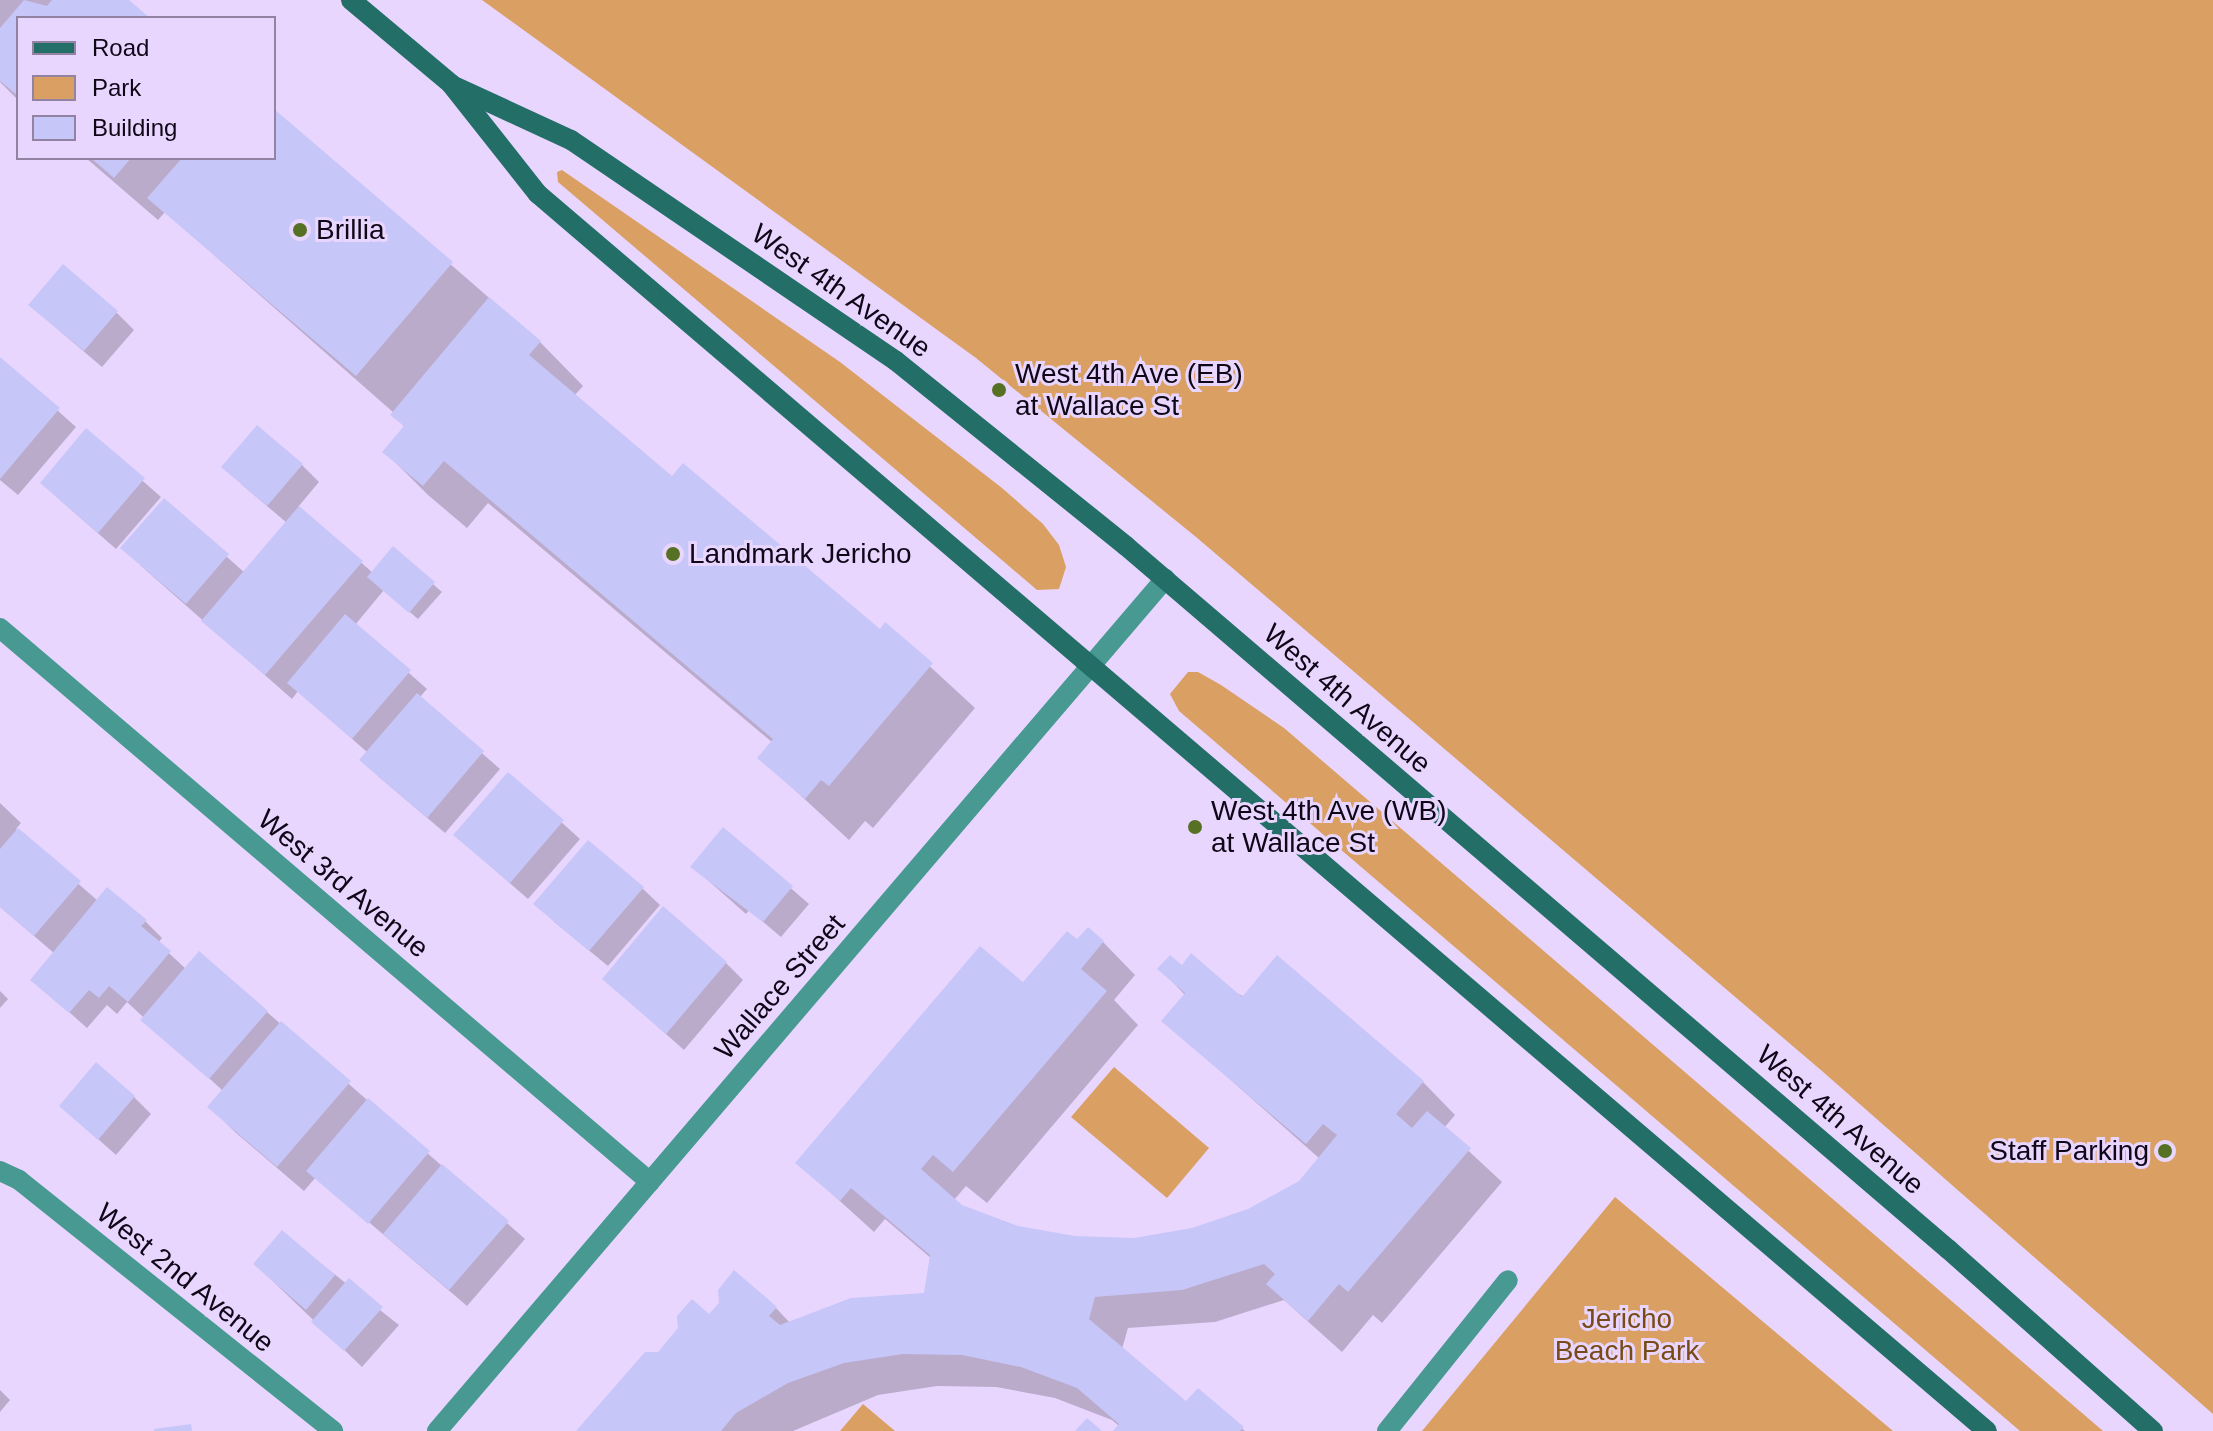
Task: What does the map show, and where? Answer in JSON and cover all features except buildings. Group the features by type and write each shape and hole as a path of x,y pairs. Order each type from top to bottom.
{"main road":[{"name":"West 4th Avenue","path":"351,0 451,84 538,194 1987,1431"},
{"name":"West 4th Avenue","path":"451,84 571,140 896,361 1165,579 1936,1239 2153,1431"}],"street":[{"name":"Wallace Street","path":"437,1431 1165,579"},
{"name":"West 3rd Avenue","path":"0,628 650,1182"},
{"name":"West 2nd Avenue","path":"0,1171 19,1180 333,1431"},
{"path":"1387,1431 1508,1280"}],"green space":[{"path":"482,0 2213,0 2213,1414 1822,1071 1196,537 976,358"},
{"path":"562,170 840,362 1002,488 1043,524 1059,545 1066,567 1059,589 1037,590 558,182 557,172"},
{"path":"1188,672 1198,672 1221,685 1284,728 2103,1431 2020,1431 1179,711 1170,694"},
{"path":"1114,1067 1209,1148 1167,1198 1071,1117"},
{"name":"Jericho Beach Park","path":"1615,1197 1893,1431 1422,1431"},
{"path":"863,1404 895,1431 840,1431"}],"place":[{"name":"Brillia","path":"300,230"},
{"name":"West 4th Ave (EB) at Wallace St","path":"999,390"},
{"name":"Landmark Jericho","path":"673,554"},
{"name":"West 4th Ave (WB) at Wallace St","path":"1195,827"},
{"name":"Staff Parking","path":"2165,1151"}]}
